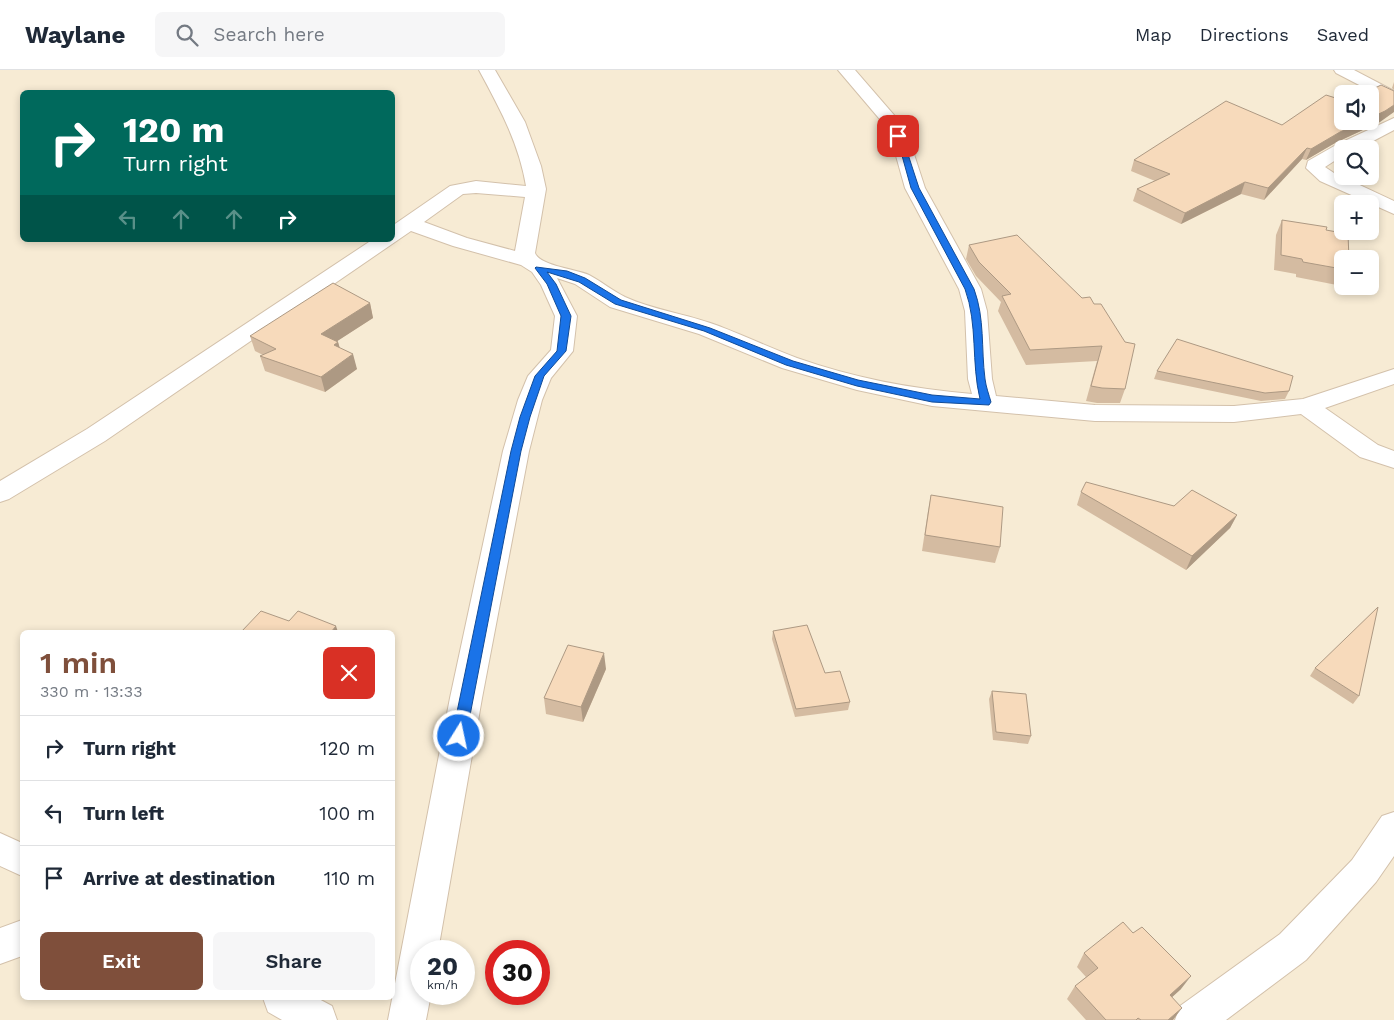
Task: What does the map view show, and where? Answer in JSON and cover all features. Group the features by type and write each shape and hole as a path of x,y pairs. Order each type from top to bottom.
{"street":[{"path":"406,1020 466,698 516,451 530,400 540,376 562,351 566,316 551,284 526,253 528,227 535,192 532,166 516,122 487,70"},
{"path":"846,70 891,122 902,145 915,188 970,289 976,306 980,380 986,402"},
{"path":"1342,70 1394,98"},
{"path":"1361,140 1394,123"},
{"path":"1334,154 1315,165 1315,168 1334,180"},
{"path":"1345,185 1394,208"},
{"path":"395,233 457,190 467,187 493,187 518,192 535,192"},
{"path":"409,223 460,242 564,273 582,280 618,302 707,330 790,363 857,383 932,398 1105,413 1234,414 1306,406 1394,376"},
{"path":"0,493 96,436 383,242"},
{"path":"1306,406 1369,451 1394,460"},
{"path":"1194,1020 1293,947 1364,871 1394,828"},
{"path":"0,849 20,859"},
{"path":"0,946 20,939"},
{"path":"285,1000 318,1020"}],"shaded area":[{"path":"0,70 1394,70 1394,1020 0,1020"}],"building":[{"path":"1381,85 1394,91 1394,105 1379,114 1379,86"},
{"path":"1326,95 1334,98 1334,130 1344,130 1311,149 1307,148 1268,188 1245,182 1185,213 1137,189 1170,174 1134,160 1226,101 1282,125"},
{"path":"1282,220 1327,227 1326,230 1334,231 1334,240 1348,240 1349,250 1334,250 1334,268 1303,262 1302,259 1281,255"},
{"path":"1017,235 1082,298 1090,297 1094,304 1101,304 1125,342 1135,344 1125,389 1091,386 1102,346 1030,350 1002,296 1011,294 979,262 969,245"},
{"path":"333,283 370,303 321,334 338,342 334,345 353,354 321,377 260,356 276,349 250,336"},
{"path":"1177,339 1293,376 1289,391 1265,393 1157,371"},
{"path":"1086,482 1174,506 1192,490 1237,515 1192,556 1081,492"},
{"path":"931,495 1003,507 1000,547 925,535"},
{"path":"1378,607 1359,696 1315,668"},
{"path":"261,611 289,621 298,611 336,626 333,630 243,630"},
{"path":"807,625 825,673 840,671 850,702 796,709 773,631"},
{"path":"568,645 604,653 581,707 544,698"},
{"path":"992,691 1026,694 1031,736 996,732"},
{"path":"1123,922 1133,933 1142,927 1191,976 1170,995 1182,1008 1168,1020 1141,1020 1138,1018 1136,1020 1106,1020 1075,986 1098,968 1084,953"}],"route":[{"path":"459,736 516,451 525,417 540,376 562,351 566,316 560,298 539,268 564,273 582,280 618,302 651,314 681,321 707,330 790,363 857,383 932,398 986,402 980,380 976,306 970,289 915,188 907,158 898,136"}]}
